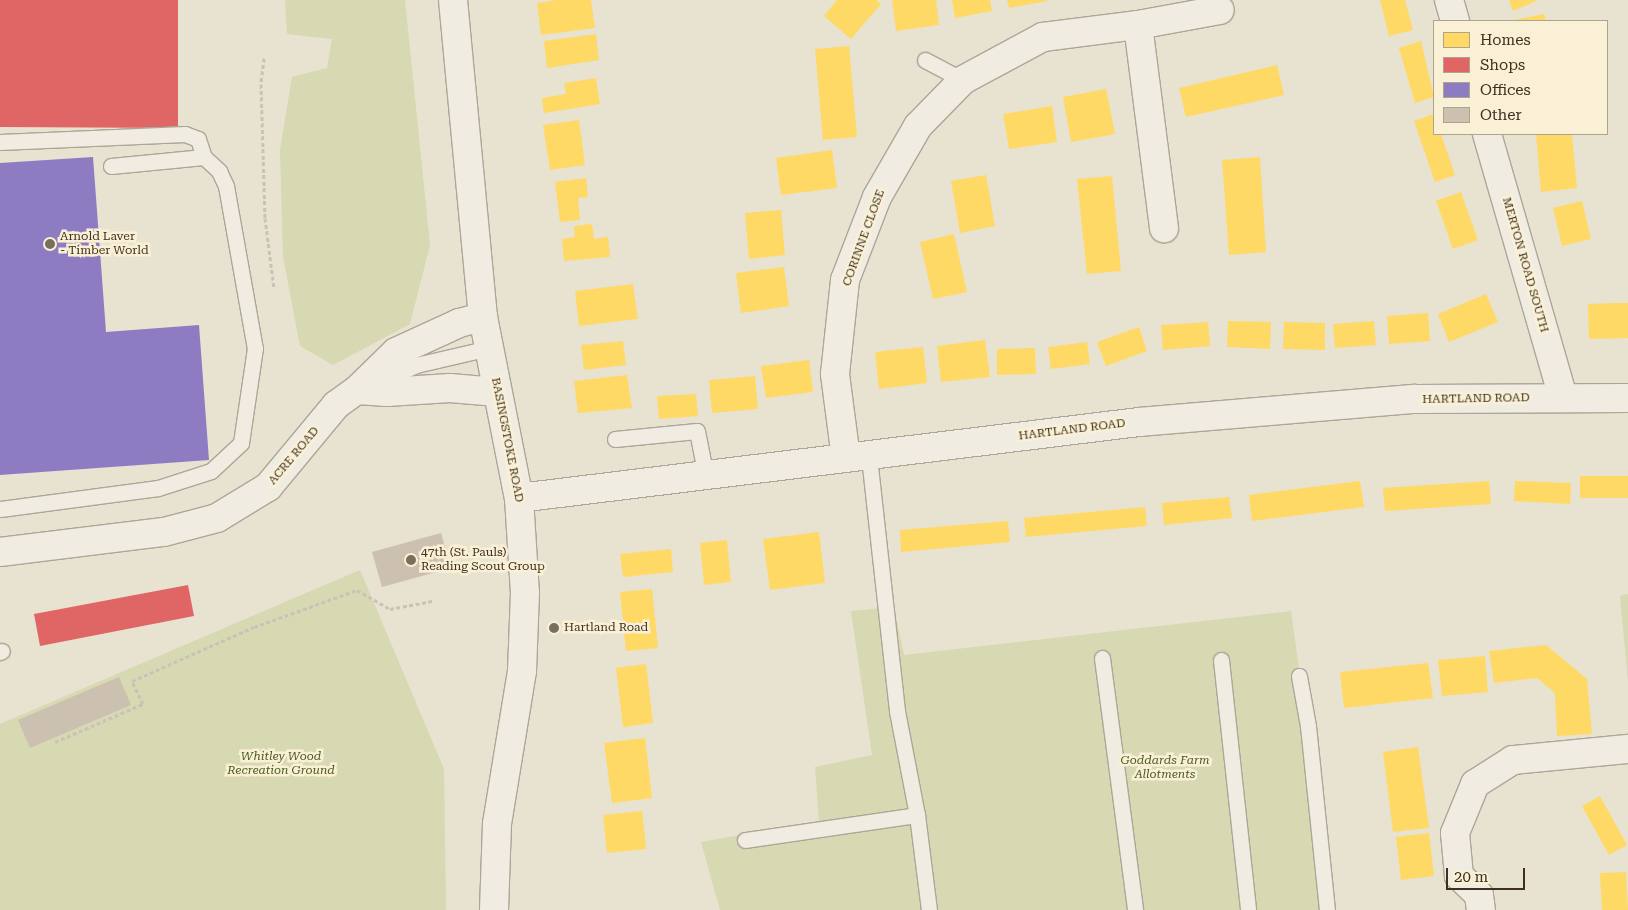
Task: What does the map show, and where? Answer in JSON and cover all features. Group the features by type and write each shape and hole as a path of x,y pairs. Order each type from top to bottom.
{"street":[{"name":"BASINGSTOKE ROAD","path":"453,0 483,317 519,498 525,593 522,672 497,824 494,910"},
{"path":"1449,0 1455,20"},
{"name":"CORINNE CLOSE","path":"858,457 835,374 845,280 877,197 918,126 963,80 1043,37 1138,25 1220,10"},
{"path":"1138,25 1164,228"},
{"name":"MERTON ROAD SOUTH","path":"1487,135 1563,397"},
{"path":"358,390 396,352 459,323 483,317"},
{"path":"358,390 387,392 450,388 497,392"},
{"name":"ACRE ROAD","path":"0,552 164,532 217,518 268,487 336,405 358,390"},
{"name":"HARTLAND ROAD","path":"519,498 706,477 1139,422 1415,399 1628,398"},
{"path":"1481,910 1479,895 1459,876 1455,833 1475,784 1513,760 1628,749"}],"lane":[{"path":"925,60 963,80"},
{"path":"0,142 185,134 198,139 204,158 219,171 226,186 255,348 241,444 211,471 180,483 0,509"},
{"path":"111,166 204,158"},
{"name":"ACRE ROAD","path":"358,390 416,365 489,348"},
{"path":"615,439 697,431 706,477"},
{"path":"858,457 897,711 917,815 929,910"},
{"path":"1102,658 1135,910"},
{"path":"1221,660 1248,910"},
{"path":"1299,676 1308,726 1327,910"},
{"path":"745,840 917,815"}],"path":[{"path":"264,58 261,84 265,218 274,288"},
{"path":"55,742 143,704 132,681 254,627 357,590 390,609 432,601"}],"green space":[{"path":"285,0 405,0 430,245 410,324 333,365 300,346 283,257 280,150 292,77 327,68 332,39 287,34"},
{"name":"Whitley Wood Recreation Ground","path":"360,570 444,769 446,910 0,910 0,724"},
{"path":"1628,594 1628,681 1620,596"},
{"name":"Goddards Farm Allotments","path":"894,607 904,655 1291,611 1332,910 720,910 701,842 819,821 815,767 872,755 851,611"}],"building: Homes":[{"path":"556,0 591,0 595,28 541,35 537,3"},
{"path":"837,0 876,0 881,4 851,39 824,16"},
{"path":"892,0 936,0 939,25 896,31"},
{"path":"952,0 990,0 992,11 955,18"},
{"path":"1007,0 1047,0 1047,1 1009,8"},
{"path":"1380,0 1405,0 1413,30 1389,36"},
{"path":"1509,0 1535,0 1536,1 1513,11"},
{"path":"1544,14 1546,20 1514,20"},
{"path":"596,34 599,60 547,68 544,41"},
{"path":"1421,41 1433,97 1415,103 1399,48"},
{"path":"849,46 857,137 823,140 815,49"},
{"path":"1277,65 1284,95 1186,117 1179,88"},
{"path":"596,78 600,104 544,113 542,98 566,94 564,83"},
{"path":"1106,89 1115,134 1071,142 1063,97"},
{"path":"1052,106 1057,142 1009,149 1003,114"},
{"path":"1433,114 1433,135 1441,135 1455,175 1435,182 1414,121"},
{"path":"579,120 585,165 550,170 543,125"},
{"path":"1536,135 1572,135 1577,188 1541,192"},
{"path":"832,150 837,188 781,195 776,158"},
{"path":"1260,157 1266,252 1229,255 1222,160"},
{"path":"986,175 995,226 960,233 951,181"},
{"path":"1112,176 1121,271 1087,274 1077,179"},
{"path":"586,178 588,197 578,198 580,220 560,222 555,182"},
{"path":"1461,192 1478,240 1453,249 1436,201"},
{"path":"1582,201 1591,239 1562,246 1553,208"},
{"path":"781,210 785,255 749,259 745,213"},
{"path":"592,224 594,239 608,237 610,257 564,261 562,239 575,237 574,226"},
{"path":"954,234 967,292 933,299 920,242"},
{"path":"784,267 789,306 741,313 736,273"},
{"path":"633,284 638,319 579,326 575,291"},
{"path":"1486,294 1498,322 1449,342 1438,314"},
{"path":"1628,303 1628,338 1589,339 1588,304"},
{"path":"1428,313 1430,341 1389,344 1387,316"},
{"path":"1228,321 1271,322 1270,349 1227,347"},
{"path":"1374,321 1376,345 1335,348 1333,324"},
{"path":"1208,322 1210,346 1163,350 1161,325"},
{"path":"1284,322 1325,323 1325,350 1283,349"},
{"path":"1139,327 1147,351 1106,366 1097,342"},
{"path":"985,340 990,377 941,382 937,346"},
{"path":"623,341 626,365 584,370 581,345"},
{"path":"1087,342 1090,364 1051,369 1048,347"},
{"path":"923,347 927,383 879,389 875,352"},
{"path":"1035,348 1036,374 997,375 997,349"},
{"path":"809,360 813,392 766,398 761,366"},
{"path":"627,375 632,408 578,413 574,381"},
{"path":"755,376 758,409 712,413 709,380"},
{"path":"696,394 698,416 659,419 657,396"},
{"path":"1580,476 1628,476 1628,498 1580,498"},
{"path":"1360,481 1364,507 1252,521 1249,495"},
{"path":"1489,481 1491,504 1385,511 1383,488"},
{"path":"1515,481 1571,483 1570,504 1514,501"},
{"path":"1229,497 1232,518 1164,525 1162,503"},
{"path":"1145,507 1147,526 1026,537 1024,518"},
{"path":"1008,521 1010,542 901,552 900,530"},
{"path":"819,532 825,583 770,590 763,539"},
{"path":"727,540 731,582 704,585 700,543"},
{"path":"671,549 673,572 623,577 620,554"},
{"path":"652,589 658,648 626,651 620,592"},
{"path":"1546,645 1587,679 1592,734 1557,736 1555,693 1537,678 1494,683 1489,651"},
{"path":"1485,656 1488,692 1442,696 1438,660"},
{"path":"1428,663 1433,698 1344,708 1340,672"},
{"path":"646,664 653,723 623,727 616,668"},
{"path":"645,738 652,798 612,803 604,743"},
{"path":"1418,747 1429,828 1393,832 1383,752"},
{"path":"1600,796 1627,845 1609,855 1582,806"},
{"path":"642,811 646,849 607,853 603,815"},
{"path":"1429,833 1434,876 1401,880 1396,837"},
{"path":"1626,872 1628,910 1602,910 1600,873"}],"building: Shops":[{"path":"0,0 178,0 178,128 0,127"},
{"path":"188,585 194,616 40,646 34,614"}],"building: Offices":[{"name":"Arnold Laver - Timber World","path":"93,157 106,332 199,325 209,460 0,475 0,163"}],"building: Other":[{"name":"47th (St. Pauls) Reading Scout Group","path":"441,533 451,568 382,587 372,552"},
{"path":"119,677 131,705 30,748 18,720"}],"place":[{"name":"Arnold Laver - Timber World","path":"50,244"},
{"name":"47th (St. Pauls) Reading Scout Group","path":"411,560"},
{"name":"Hartland Road","path":"554,628"}]}
